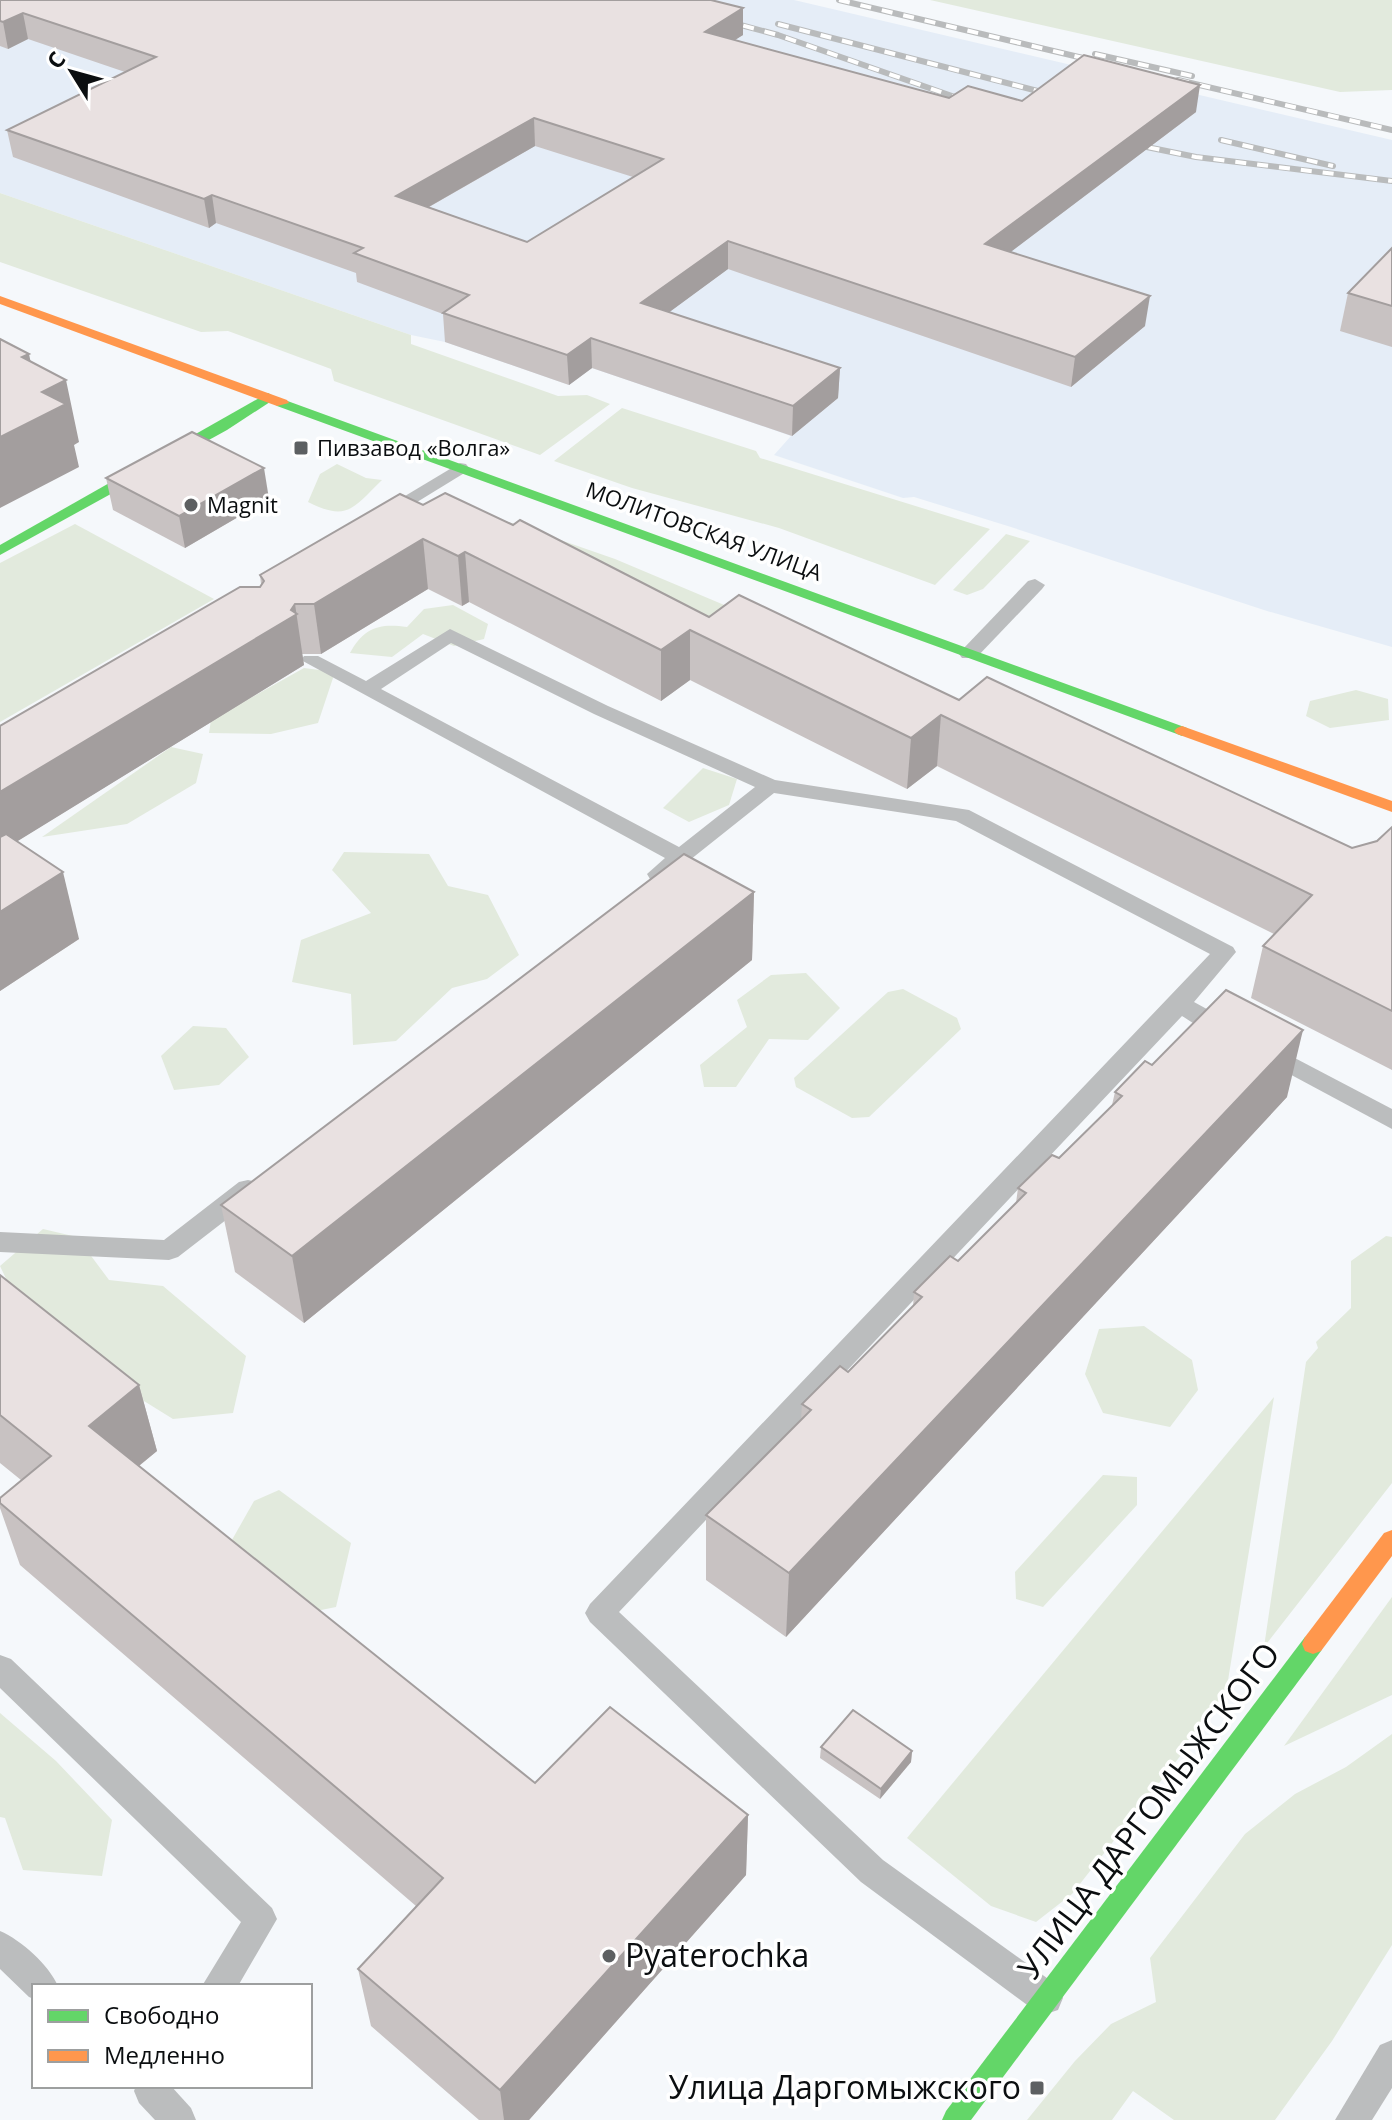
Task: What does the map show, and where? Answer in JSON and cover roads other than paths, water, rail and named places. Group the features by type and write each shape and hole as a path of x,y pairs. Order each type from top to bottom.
{"street":[{"name":"МОЛИТОВСКАЯ УЛИЦА","path":"0,300 1392,807"},
{"path":"0,551 222,427 268,397"},
{"name":"УЛИЦА ДАРГОМЫЖСКОГО","path":"955,2120 1392,1539"}],"lane":[{"path":"366,525 460,468"},
{"path":"969,654 1035,585"},
{"path":"367,689 450,635 601,710 770,786 961,815 1225,952 600,1613 872,1871 1046,1998"},
{"path":"311,660 681,857"},
{"path":"644,885 770,786"},
{"path":"1179,1004 1392,1120"},
{"path":"0,1242 169,1250 269,1173"},
{"path":"0,1668 261,1919 220,1984"},
{"path":"0,1947 39,1984"},
{"path":"1352,2120 1392,2057"},
{"path":"150,2088 179,2120"}],"railway":[{"path":"839,0 1104,63"},
{"path":"722,20 778,35 972,103"},
{"path":"778,24 1057,96"},
{"path":"1095,54 1192,76"},
{"path":"1178,80 1392,130"},
{"path":"1221,140 1333,166"},
{"path":"1127,143 1196,157 1392,181"}],"place":[{"name":"Пивзавод «Волга»","path":"301,448"},
{"name":"Magnit","path":"191,505"},
{"name":"Pyaterochka","path":"609,1956"},
{"name":"Улица Даргомыжского","path":"1037,2088"}]}
